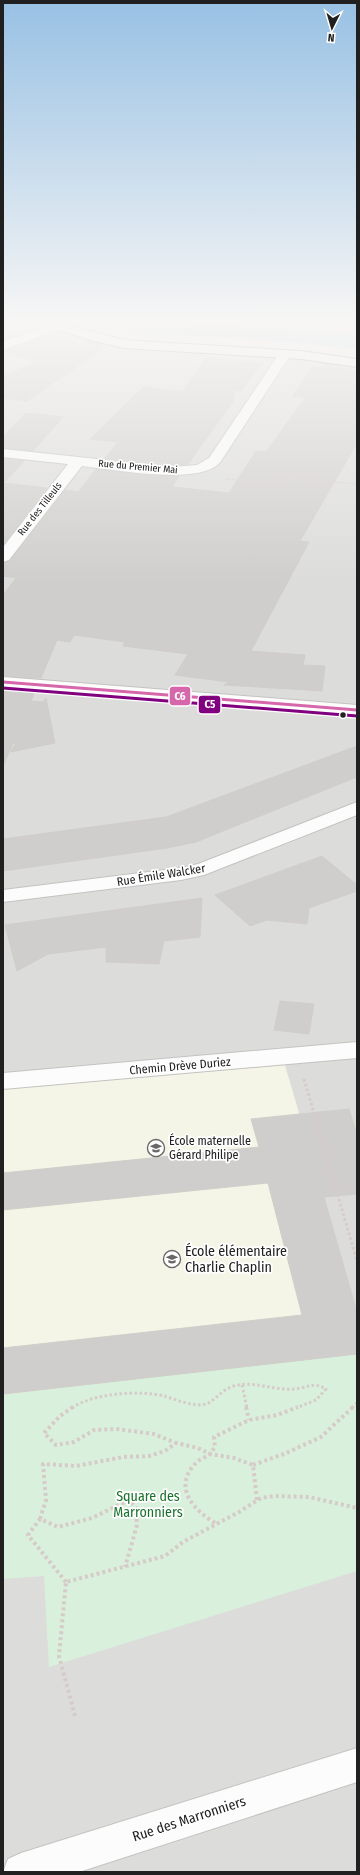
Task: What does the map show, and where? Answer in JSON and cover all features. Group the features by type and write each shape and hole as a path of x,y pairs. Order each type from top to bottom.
{"street":[{"path":"200,469 209,466 214,461 249,408"},
{"name":"Rue du Premier Mai","path":"3,453 172,471 200,469"},
{"name":"Rue des Tilleuls","path":"3,557 78,461"},
{"path":"3,682 121,690 205,699 357,710"},
{"name":"Rue Émile Walcker","path":"3,896 181,874 204,869 357,808"},
{"name":"Chemin Drève Duriez","path":"3,1081 357,1050"},
{"name":"Rue des Marronniers","path":"22,1872 357,1765"}],"path":[{"path":"200,469 218,478 273,484 281,477 357,484"},
{"path":"297,1056 357,1261"},
{"path":"217,1524 200,1514 192,1504 187,1495 185,1484 190,1470 197,1462 210,1454 215,1447 214,1437 248,1420 277,1415 316,1400 326,1389 317,1384 305,1388 285,1389 233,1385 219,1393 207,1404 189,1404 163,1396 133,1393 98,1398 76,1405 60,1416 44,1433 56,1445 74,1442 94,1430 118,1429 154,1434 176,1443 198,1448 210,1454 234,1458 253,1465 284,1454 321,1437 357,1404"},
{"path":"242,1385 248,1420"},
{"path":"75,1716 59,1656 66,1582 28,1535 40,1519 46,1500 43,1464 76,1466 123,1457 149,1456 165,1451 176,1443"},
{"path":"253,1465 257,1500"},
{"path":"66,1582 165,1556 183,1542 261,1498 274,1496 309,1497 357,1508"},
{"path":"40,1519 58,1527 92,1518 129,1500 136,1508 137,1525 125,1567"}],"shaded area":[{"path":"3,408 357,408 357,1872 3,1872"},
{"name":"École élémentaire Charlie Chaplin","path":"285,1065 357,1312 357,1354 3,1394 3,1089"}],"green space":[{"name":"Square des Marronniers","path":"357,1354 357,1571 49,1667 44,1576 3,1579 3,1394"}],"building":[{"path":"121,408 228,408 188,464 172,465 105,458 118,442 90,439"},
{"path":"297,408 357,408 357,443 300,541 309,542 251,651 305,655 303,665 325,666 322,691 224,685 229,682 175,675 188,654 123,646 125,642 74,635 70,642 57,640 41,678 3,676 3,595 16,578 3,576 3,563 10,561 65,490 78,492 96,469 156,476 179,476 172,487 229,493 256,451 266,452"},
{"path":"26,413 63,417 33,451 3,448 3,437"},
{"path":"3,459 24,461 4,483 47,488 3,545"},
{"path":"3,688 35,691 31,701 43,702 46,698 55,743 10,752 16,743 13,743 3,766"},
{"path":"357,746 357,777 196,842 167,848 3,871 3,839 166,817"},
{"path":"322,856 357,885 357,891 309,908 307,924 267,920 250,926 215,895"},
{"path":"202,898 200,937 164,941 159,964 106,962 106,947 48,954 17,971 5,925"},
{"path":"280,1001 314,1004 309,1034 274,1030"},
{"path":"349,1109 357,1135 357,1194 324,1197 357,1312 357,1354 3,1394 3,1348 302,1315 268,1183 3,1210 3,1173 259,1147 251,1119"}],"transit line":[{"name":"C6","path":"3,682 357,710"},
{"name":"C5","path":"3,688 357,716"}],"place":[{"name":"École maternelle Gérard Philipe","path":"156,1148"},
{"name":"École élémentaire Charlie Chaplin","path":"172,1259"}]}
